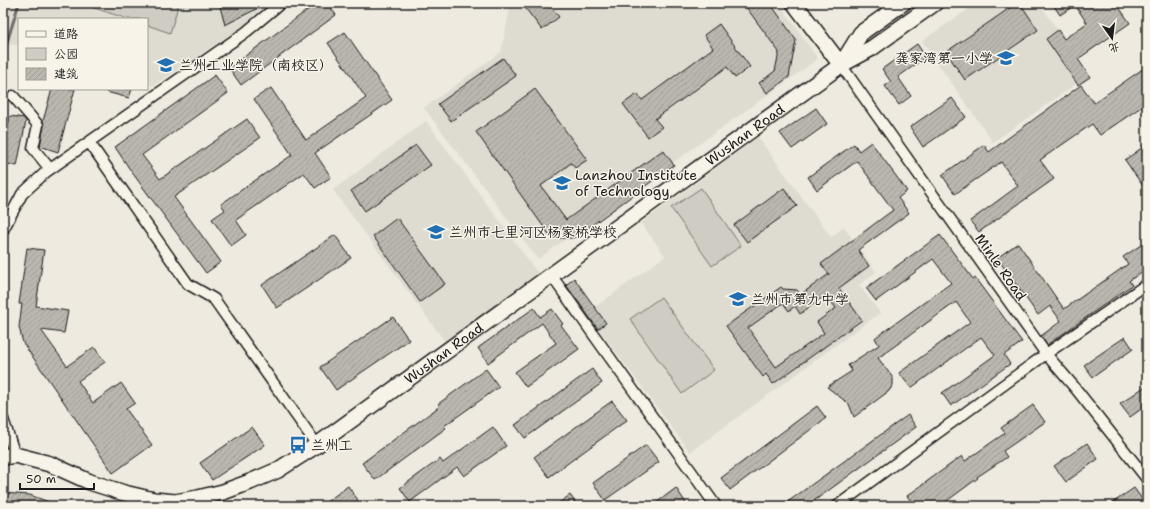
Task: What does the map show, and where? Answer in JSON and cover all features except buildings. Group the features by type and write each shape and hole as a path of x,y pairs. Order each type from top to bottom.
{"main road":[{"path":"794,3 841,65 861,33 903,3"},
{"name":"Wushan Road","path":"9,456 50,464 90,482 124,493 154,500 175,502 223,492 278,470 317,445 841,65 872,48 935,3"}],"street":[{"path":"3,230 22,194 50,169 246,32 281,3"},
{"name":"Minle Road","path":"841,65 1046,354 1076,389 1147,480"},
{"path":"13,96 38,125 33,148 50,169"},
{"path":"89,142 188,284 214,299 317,445"},
{"path":"550,275 716,506"},
{"path":"836,506 1046,354 1147,284"},
{"path":"3,419 9,456"}],"shaded area":[{"name":"兰州工业学院（南校区）","path":"3,3 268,3 248,23 153,86 148,84 148,18 18,18 18,45 3,44"},
{"name":"Lanzhou Institute of Technology","path":"511,3 779,3 818,59 538,259 424,108 501,52"},
{"name":"龚家湾第一小学","path":"977,3 1039,3 1089,75 993,142 922,41"},
{"name":"兰州市七里河区杨家桥学校","path":"426,121 539,275 446,343 333,190"},
{"name":"兰州市第九中学","path":"758,137 831,237 844,227 876,272 859,285 880,313 690,452 587,313 665,256 641,223"}],"green space":[{"path":"79,3 179,3 170,33 148,25 148,18 125,18"},
{"path":"701,188 741,246 712,266 671,208"},
{"path":"661,297 714,370 682,394 630,319"}],"waterway":[{"path":"3,55 19,3"}],"place":[{"name":"龚家湾第一小学","path":"1006,58"},
{"name":"兰州工业学院（南校区）","path":"166,65"},
{"name":"Lanzhou Institute of Technology","path":"562,183"},
{"name":"兰州市七里河区杨家桥学校","path":"436,232"},
{"name":"兰州市第九中学","path":"738,299"},
{"name":"兰州工","path":"298,445"}]}
